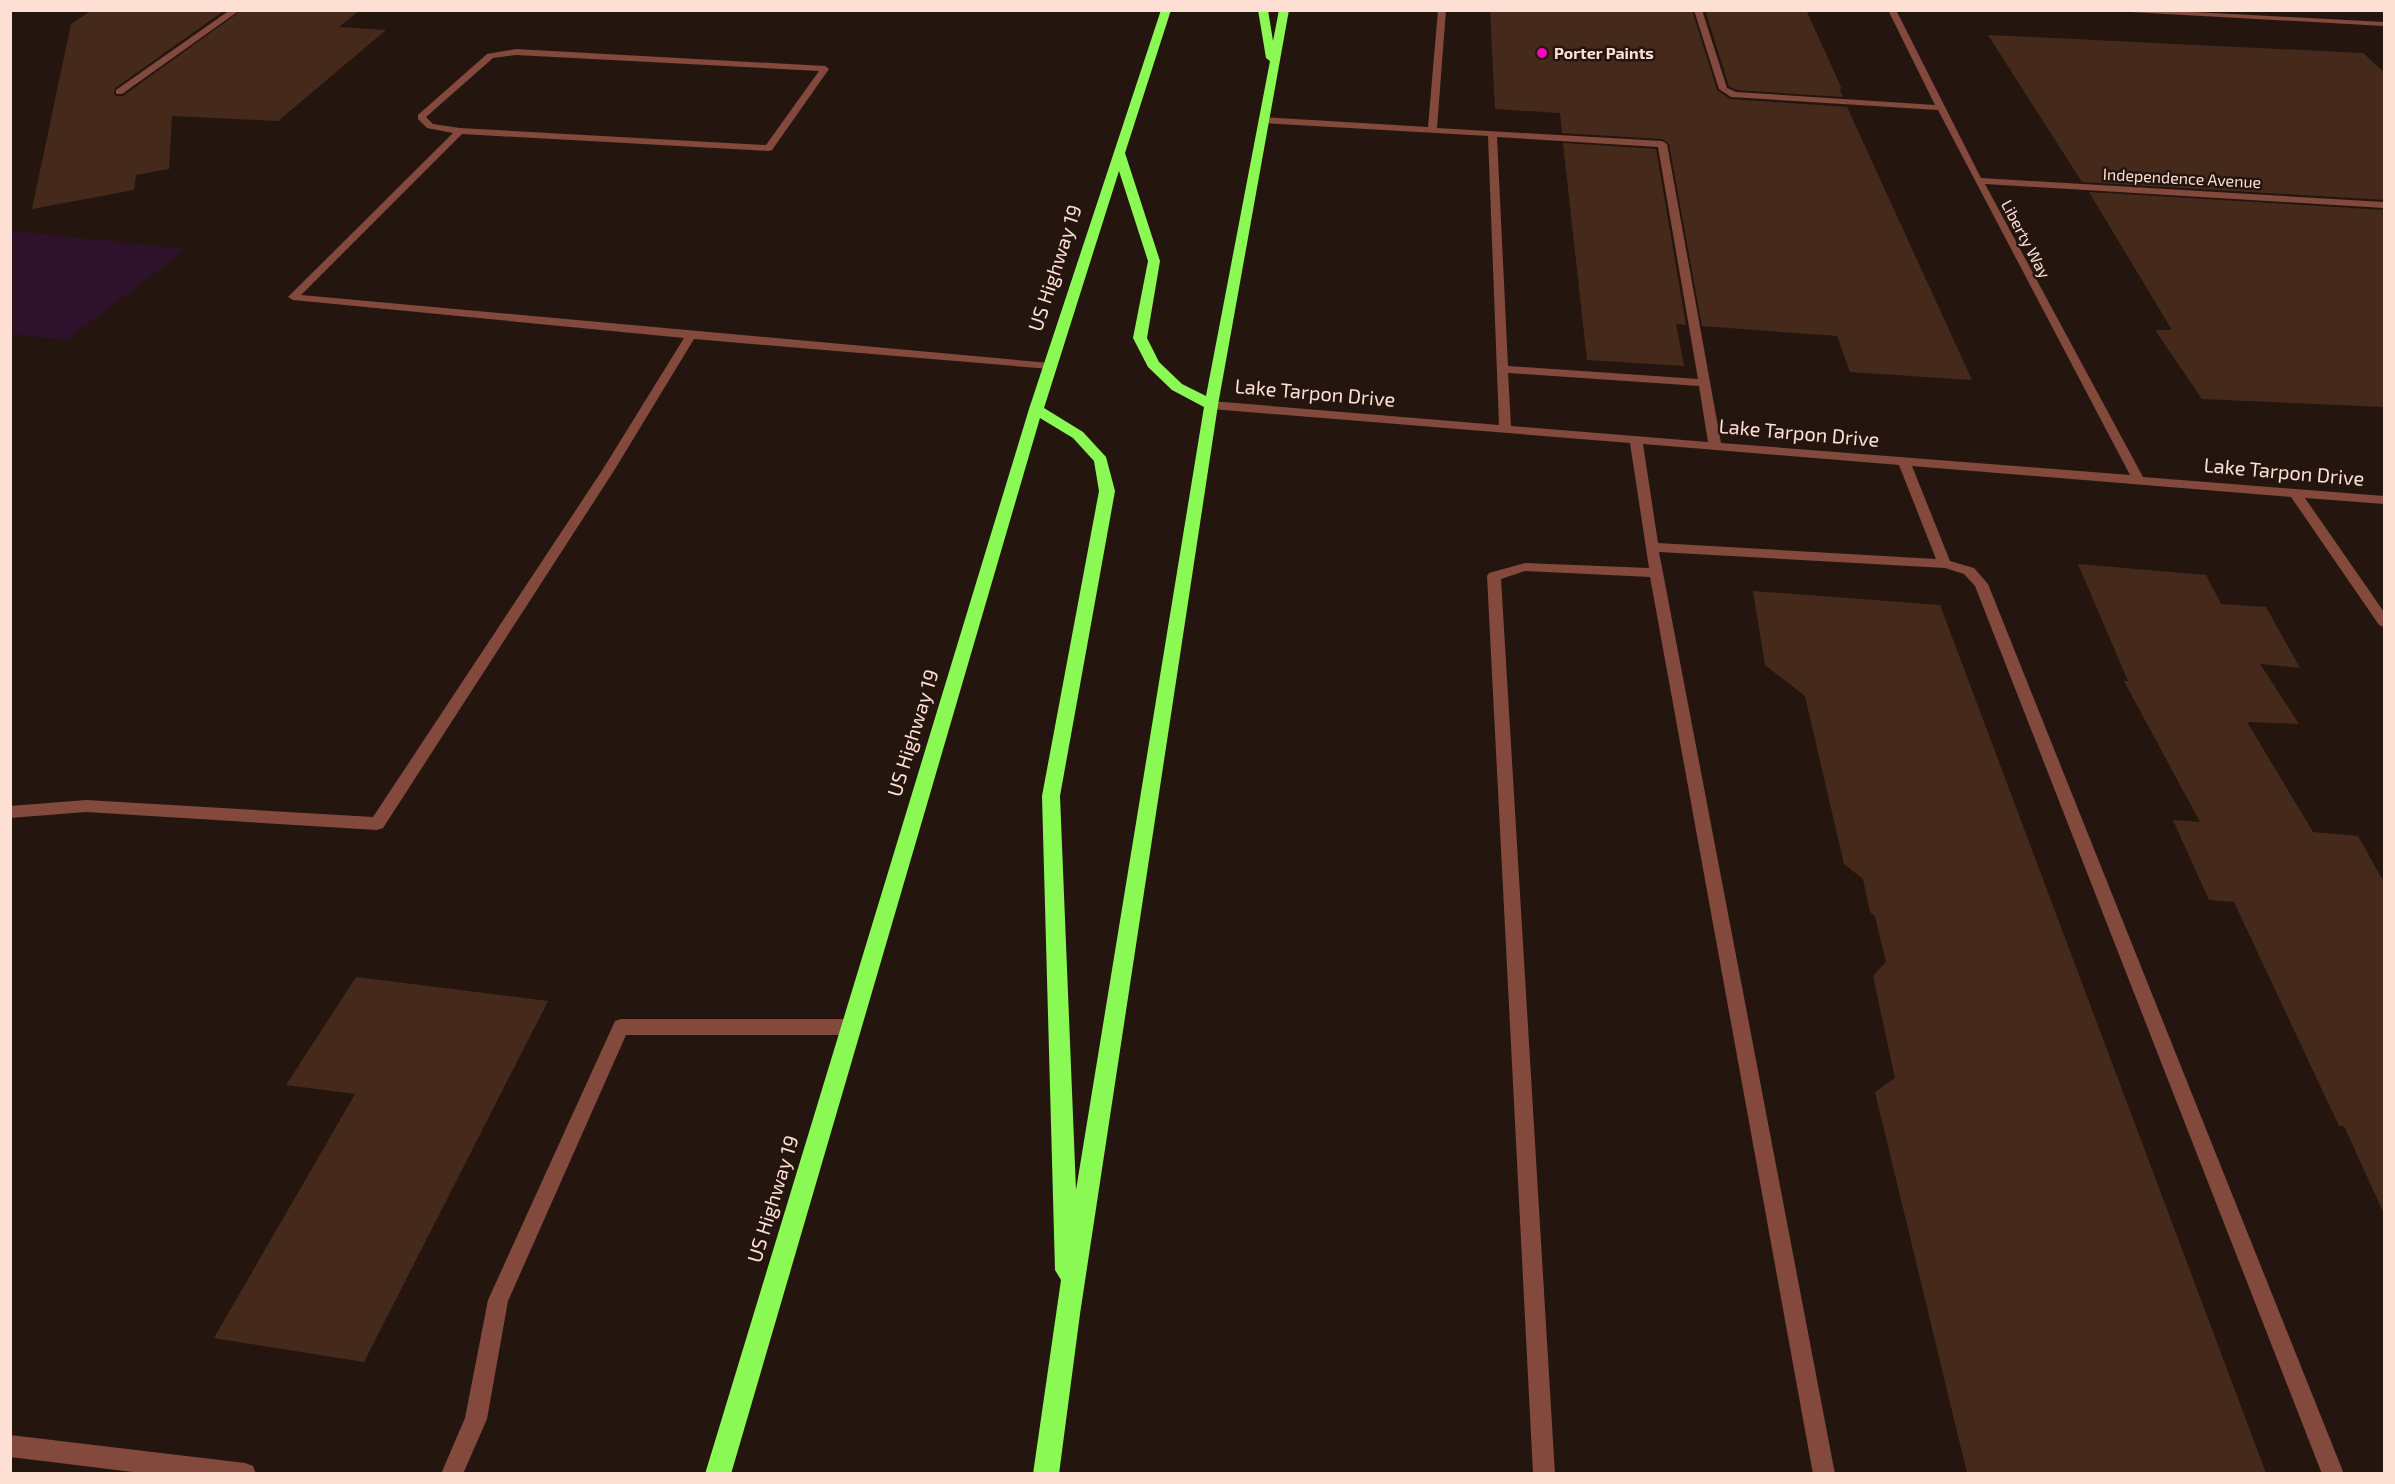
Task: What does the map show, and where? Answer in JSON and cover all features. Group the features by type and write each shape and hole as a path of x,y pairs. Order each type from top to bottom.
{"highway":[{"name":"US Highway 19","path":"718,1473 1036,409 1166,10"},
{"path":"1263,10 1273,69"},
{"path":"1046,1473 1068,1314 1211,405 1284,10"},
{"path":"1119,152 1154,261 1140,338 1153,364 1177,387 1211,405"},
{"path":"1036,409 1078,435 1101,460 1107,491 1051,796 1068,1314"}],"street":[{"path":"119,92 236,10"},
{"path":"1432,130 1442,10"},
{"path":"1698,10 1723,89 1734,95 1941,108"},
{"name":"Liberty Way","path":"1892,10 1978,181 2138,479"},
{"path":"2098,10 2385,24"},
{"path":"460,131 430,126 421,117 490,56 516,52 825,69 769,148 460,131 294,297 1050,366"},
{"path":"1263,120 1662,144 1715,445"},
{"path":"1492,134 1505,429"},
{"name":"Independence Avenue","path":"1978,181 2385,205"},
{"path":"10,812 86,806 376,824 609,469 691,335"},
{"path":"1503,369 1704,383"},
{"name":"Lake Tarpon Drive","path":"1211,405 2385,500"},
{"path":"1636,439 1656,573 1824,1473"},
{"path":"1904,461 1945,564"},
{"path":"2296,494 2385,622"},
{"path":"1653,547 1945,564 1969,571 1981,584 2333,1473"},
{"path":"1544,1473 1494,576 1525,567 1656,573"},
{"path":"452,1473 476,1419 498,1300 621,1027 851,1027"},
{"path":"10,1446 245,1473"}],"shaded area":[{"path":"11,231 186,249 67,340 11,334"}],"building":[{"path":"92,10 225,10 115,88 116,96 123,96 242,10 360,10 339,27 386,30 278,121 172,116 169,169 136,175 134,190 32,209 71,24"},
{"path":"1490,10 1692,10 1717,90 1730,99 1847,107 1972,380 1850,372 1837,336 1702,326 1669,144 1662,139 1562,133 1560,113 1495,109"},
{"path":"1705,10 1806,10 1842,89 1839,88 1843,97 1737,90 1729,86"},
{"path":"1988,35 2363,53 2385,73 2385,200 2082,182"},
{"path":"1563,143 1656,149 1686,325 1676,324 1684,366 1587,360"},
{"path":"2089,192 2385,210 2385,407 2202,399 2155,330 2172,330"},
{"path":"2078,564 2206,575 2221,604 2266,607 2300,668 2260,664 2299,724 2247,722 2313,832 2358,836 2385,884 2385,1216 2344,1126 2339,1126 2234,902 2209,900 2173,820 2200,822 2124,681 2128,681"},
{"path":"1753,591 1940,605 2266,1473 1967,1473 1875,1092 1895,1078 1873,976 1886,962 1875,916 1870,912 1863,879 1844,864 1805,696 1765,665"},
{"path":"356,977 548,1001 364,1362 214,1338 355,1094 286,1085"}],"place":[{"name":"Porter Paints","path":"1542,53"}]}
